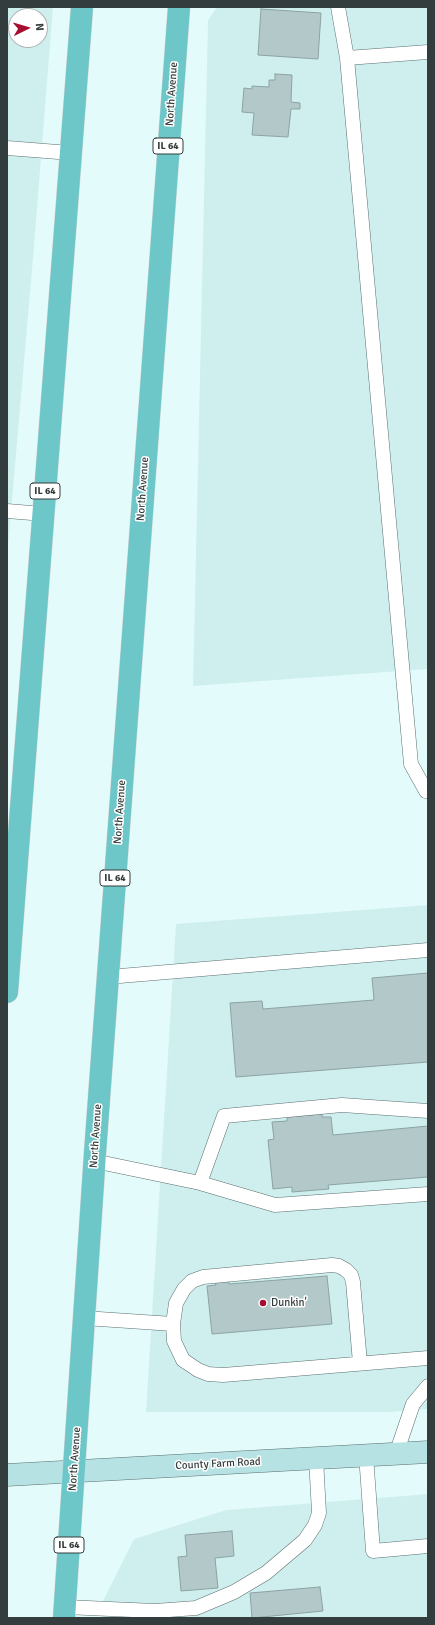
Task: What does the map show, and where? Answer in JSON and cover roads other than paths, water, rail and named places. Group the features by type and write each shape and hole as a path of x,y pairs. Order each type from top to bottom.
{"main road":[{"name":"IL 64","path":"7,981 82,7"},
{"name":"North Avenue","path":"65,1613 94,1161 178,7"},
{"name":"County Farm Road","path":"7,1475 428,1452"}],"lane":[{"path":"338,7 347,58 412,764 426,791 428,791"},
{"path":"347,58 428,52"},
{"path":"7,148 71,153"},
{"path":"7,511 44,514"},
{"path":"108,977 428,950"},
{"path":"200,1183 224,1116 342,1104 428,1111"},
{"path":"94,1161 200,1183 275,1206 428,1194"},
{"path":"360,1363 353,1282 351,1275 339,1266 332,1265 203,1277 192,1281 184,1289 176,1303 172,1324 174,1341 183,1360 198,1370 208,1374 223,1375 428,1358"},
{"path":"84,1318 172,1324"},
{"path":"396,1454 413,1404 428,1386"},
{"path":"366,1455 373,1551 428,1546"},
{"path":"65,1613 155,1611 196,1608 234,1592 266,1573 305,1540 314,1525 319,1513 316,1458"}],"place":[{"name":"Dunkin'","path":"263,1303"}]}
